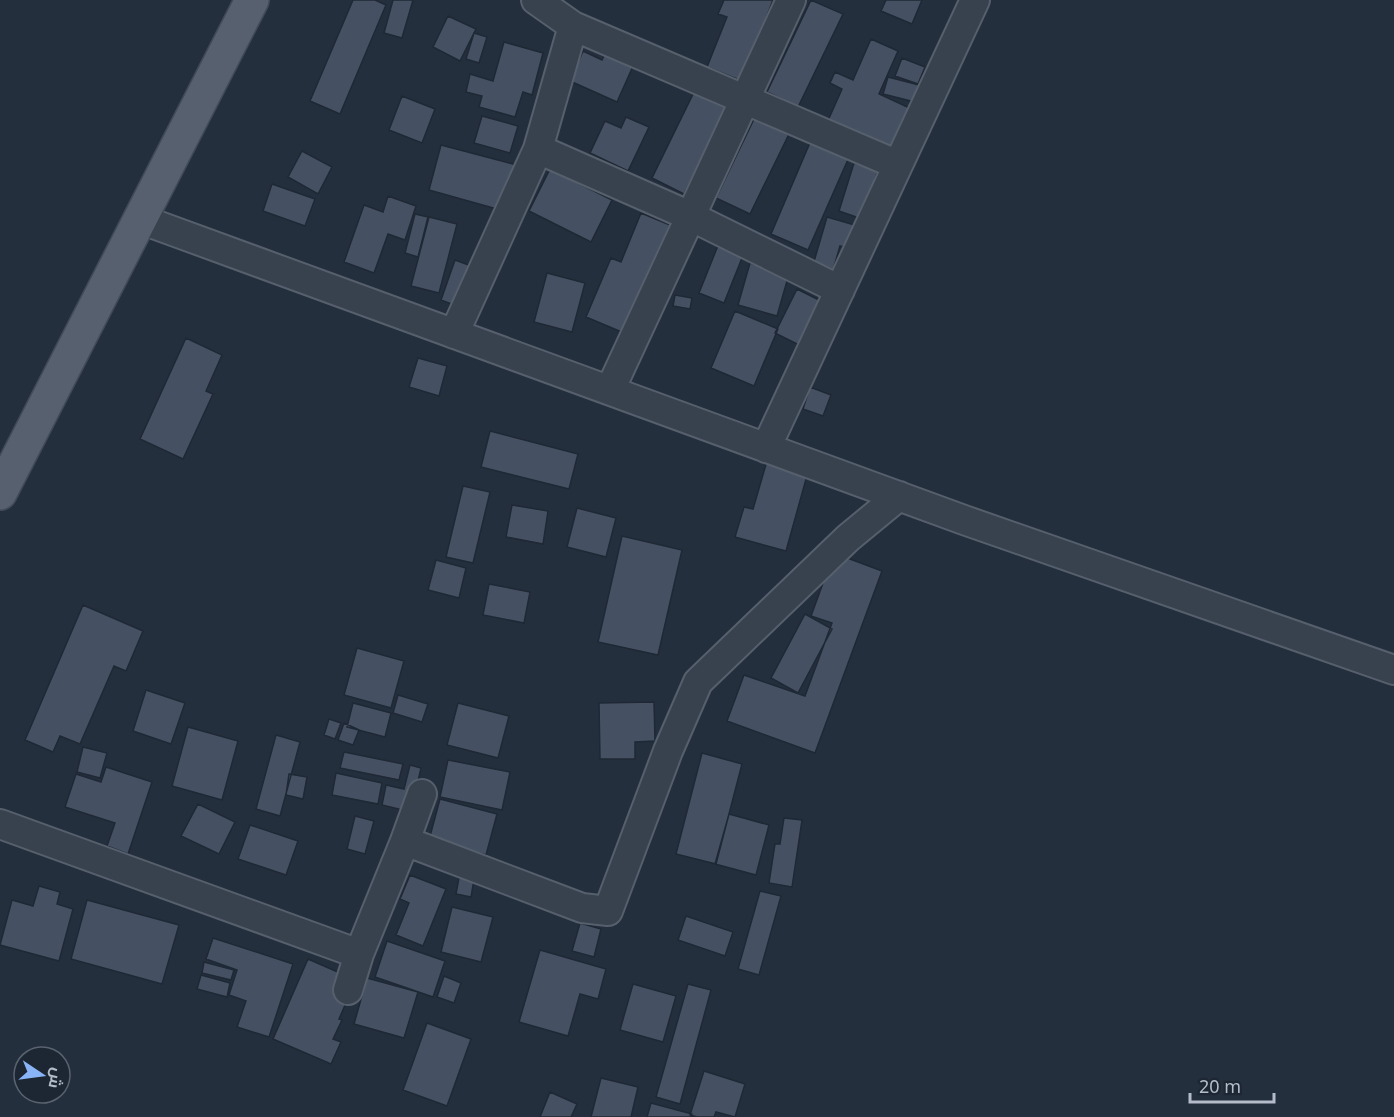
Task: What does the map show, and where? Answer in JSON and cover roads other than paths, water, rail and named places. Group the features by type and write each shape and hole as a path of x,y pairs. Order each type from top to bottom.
{"main road":[{"path":"0,493 252,0"}],"street":[{"path":"536,0 573,26 898,165"},
{"path":"610,390 791,0"},
{"path":"766,448 975,0"},
{"path":"454,334 538,149 573,26"},
{"path":"538,149 690,216 840,290"},
{"path":"140,219 899,496 1394,670"},
{"path":"405,841 582,908 608,911 668,751 698,682 848,538 899,496"},
{"path":"348,990 359,954 422,794"},
{"path":"0,824 359,954"}]}
